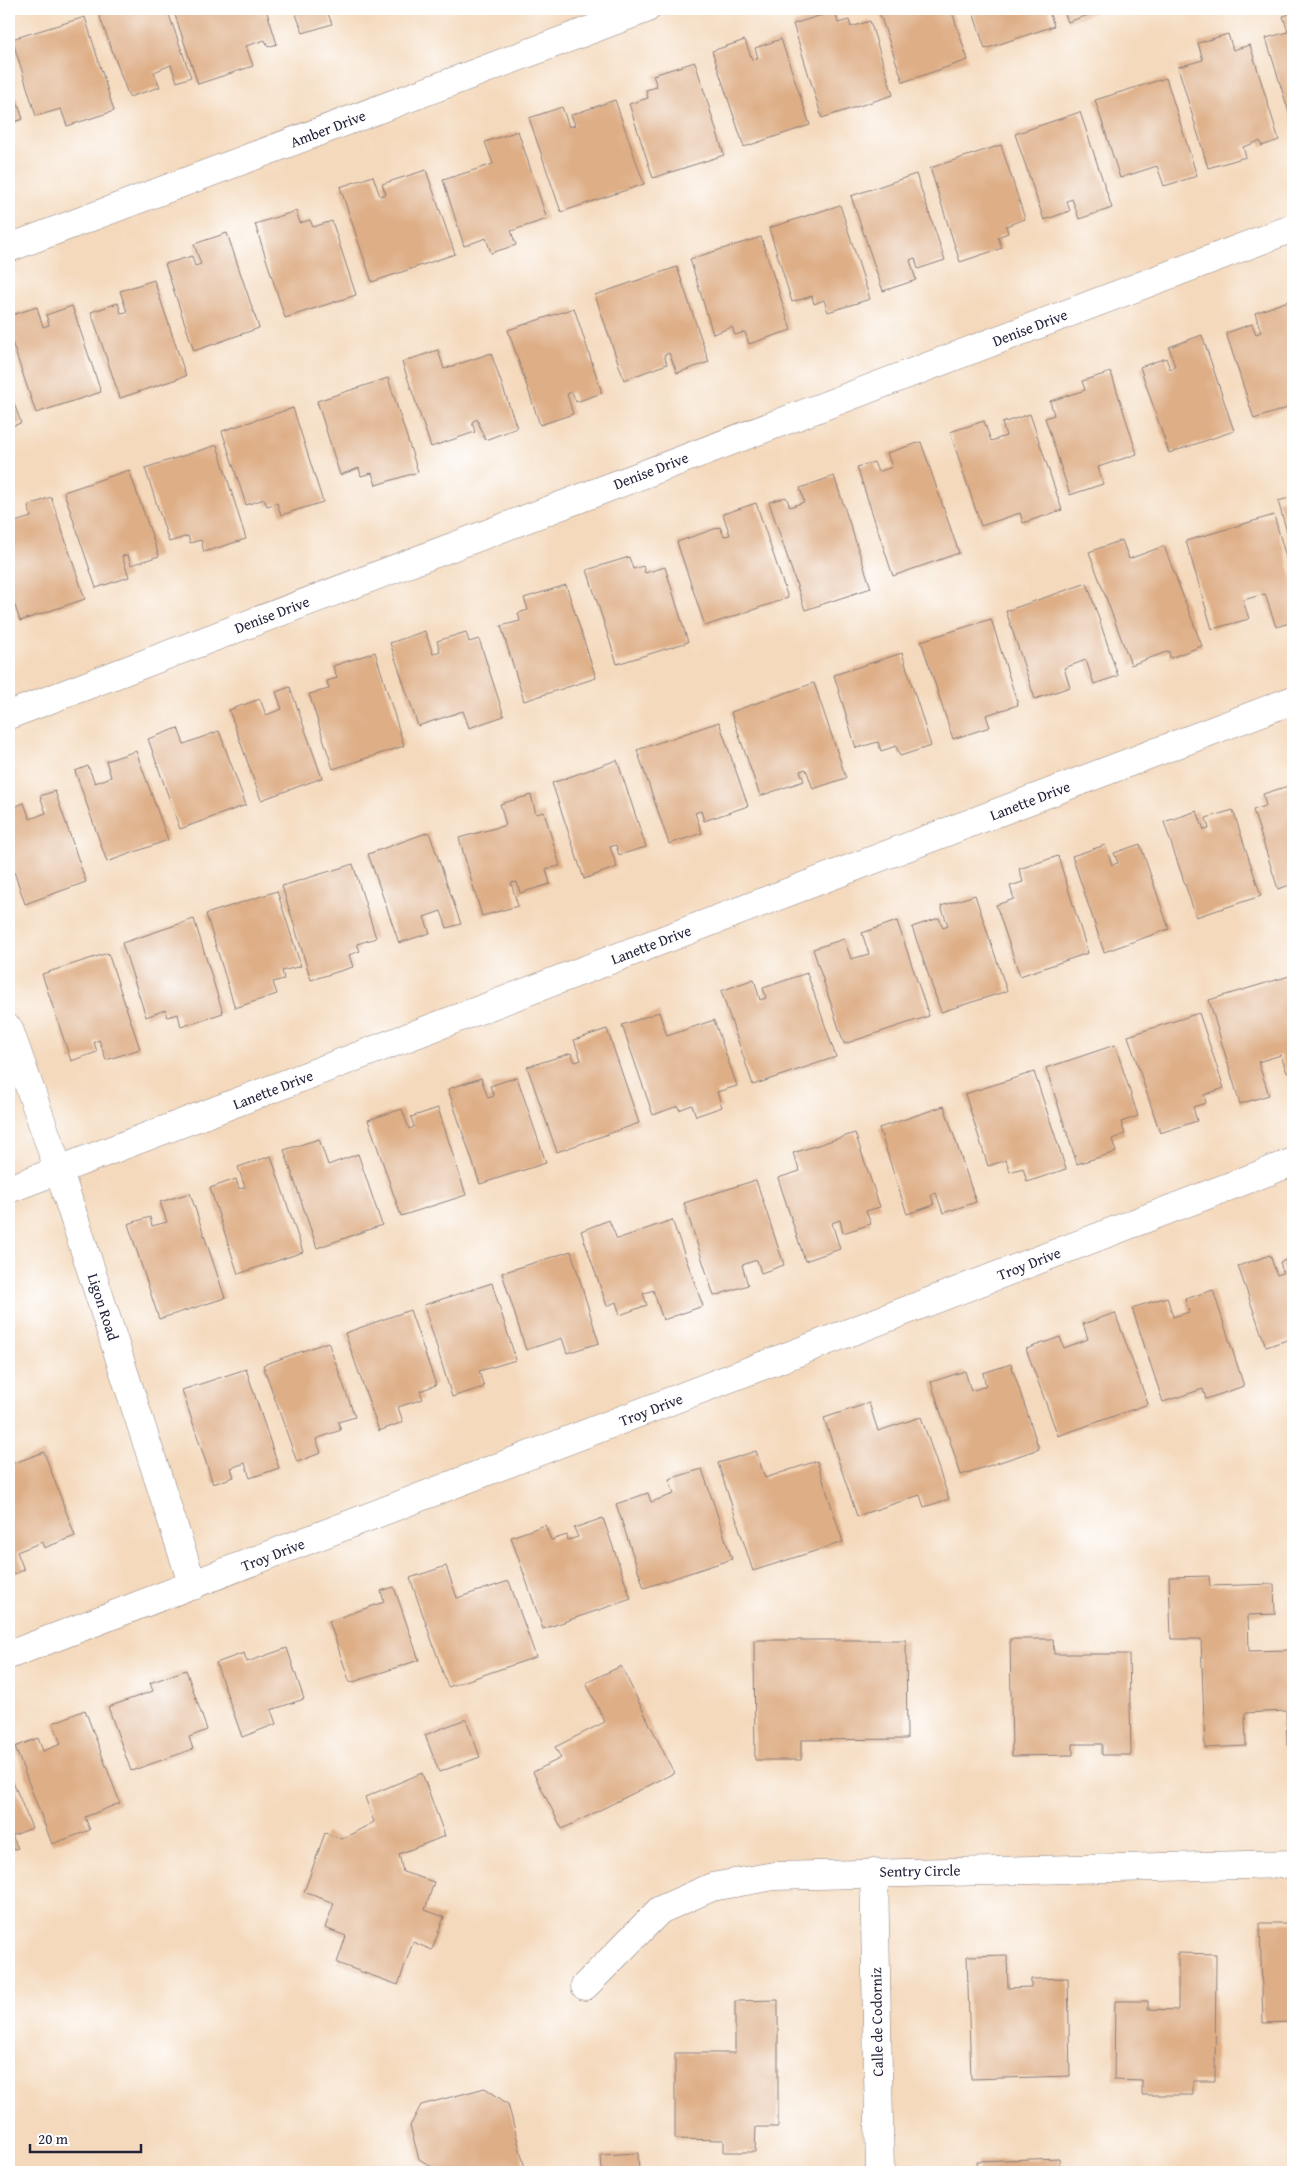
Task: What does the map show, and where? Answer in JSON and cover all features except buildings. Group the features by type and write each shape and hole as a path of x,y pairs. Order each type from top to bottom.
{"street":[{"name":"Amber Drive","path":"9,248 646,9"},
{"name":"Denise Drive","path":"9,715 1293,228"},
{"name":"Lanette Drive","path":"9,1189 1293,700"},
{"name":"Ligon Road","path":"9,1029 59,1171 194,1586"},
{"name":"Troy Drive","path":"9,1655 194,1586 1293,1162"},
{"name":"Sentry Circle","path":"585,1986 660,1910 712,1887 774,1876 874,1872 1293,1864"},
{"name":"Calle de Codorniz","path":"874,1872 880,2172"}]}
